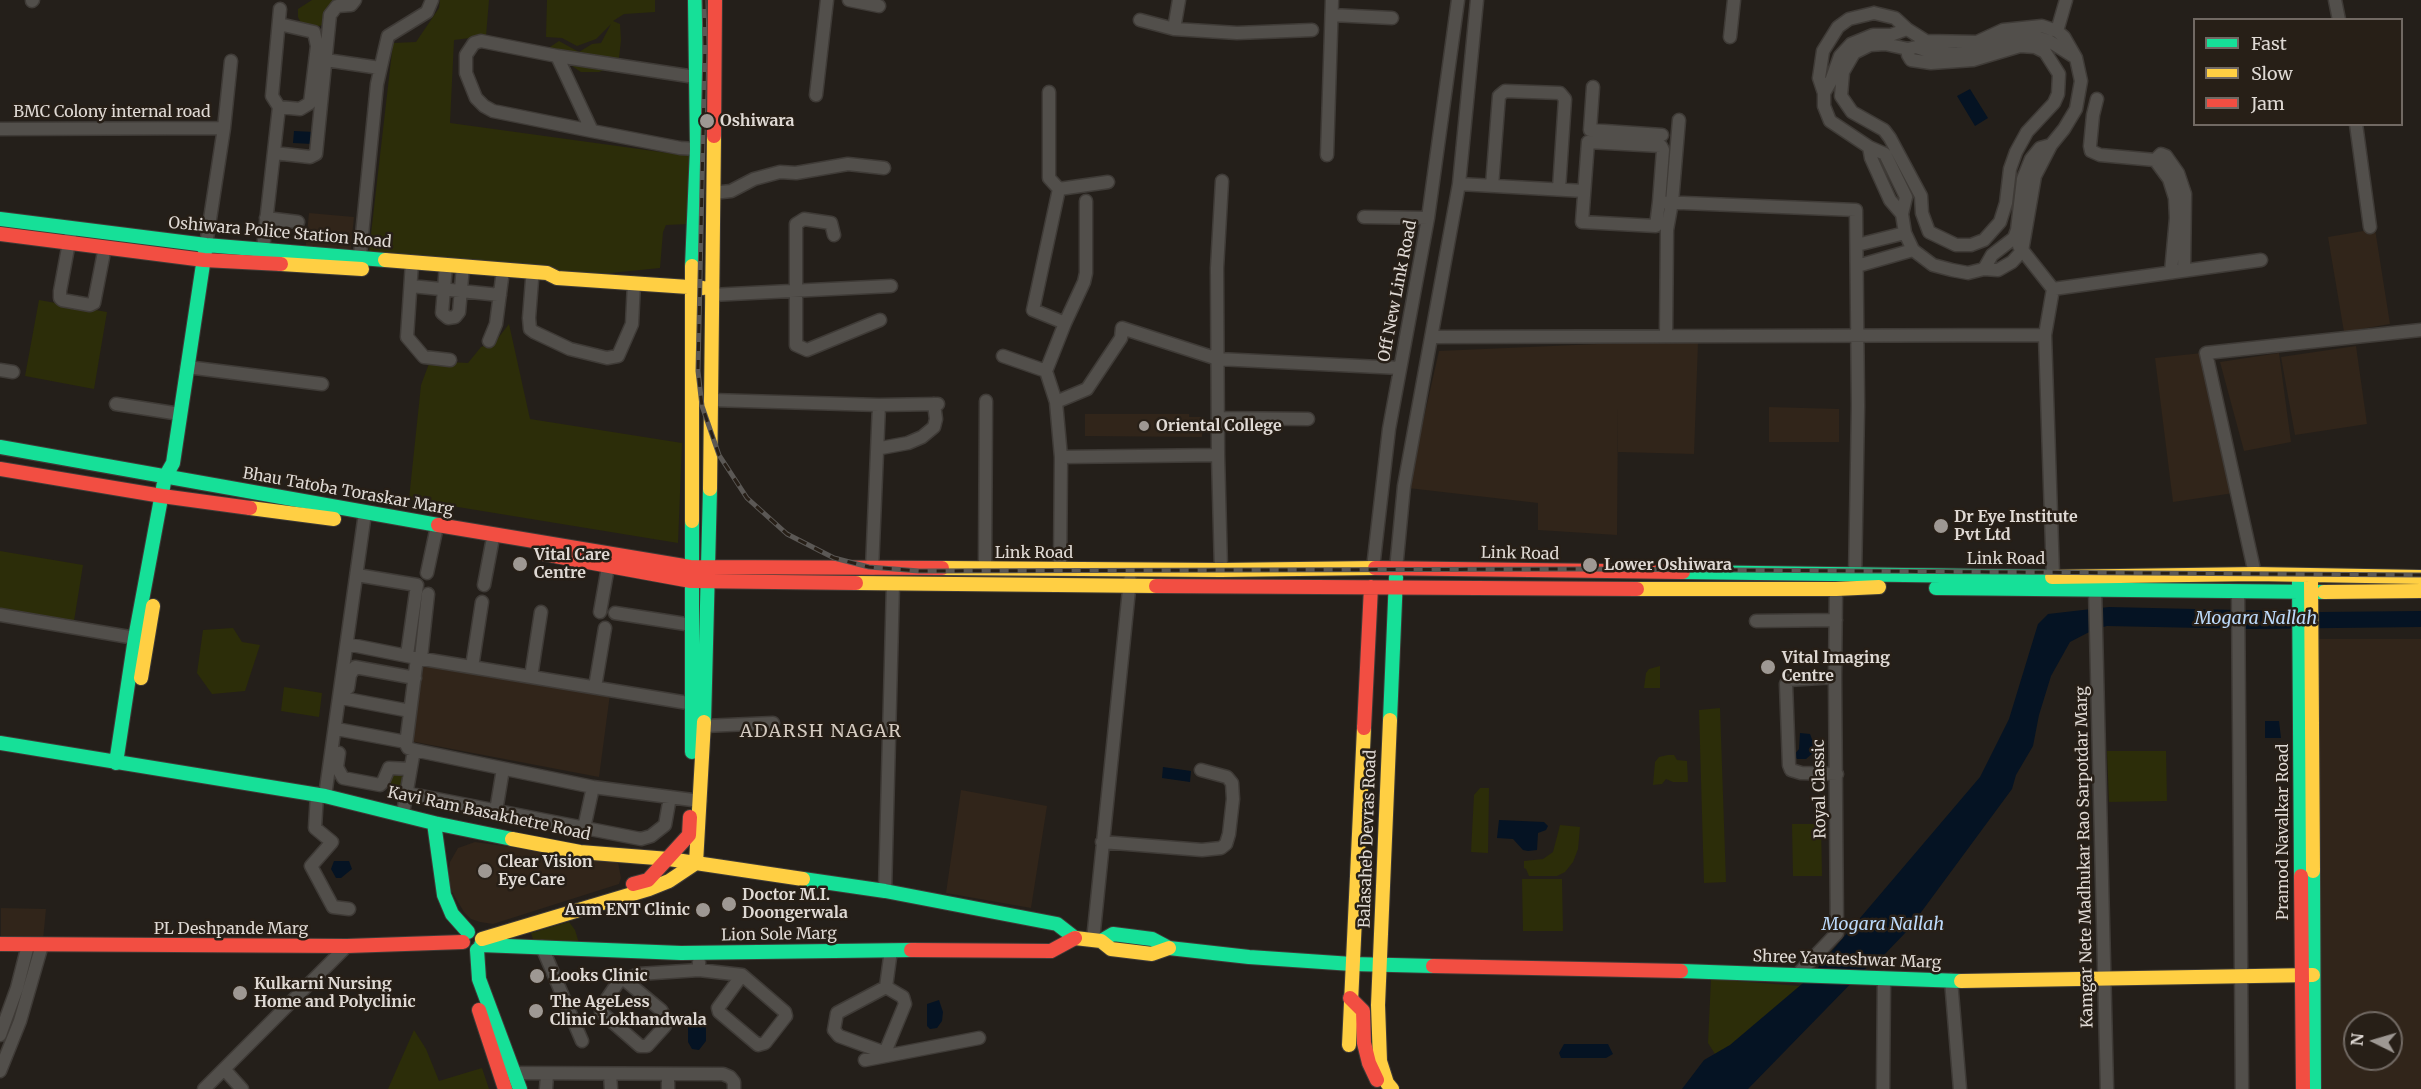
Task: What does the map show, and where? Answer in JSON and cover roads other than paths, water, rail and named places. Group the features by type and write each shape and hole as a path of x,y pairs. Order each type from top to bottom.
{"main road":[{"path":"474,942 648,880 689,835 704,726 699,705 692,625 691,574 691,288 697,149 694,77 695,0"},
{"path":"474,942 649,889 686,871 696,863 695,800 708,575 712,400 711,292 715,0"},
{"name":"Oshiwara Police Station Road","path":"0,219 263,249 359,263 412,274 446,270 547,273 557,278 691,288 711,292"},
{"name":"Oshiwara Police Station Road","path":"0,234 204,260 359,263"},
{"path":"111,248 120,234"},
{"path":"121,764 141,639 171,478 206,244"},
{"name":"Oshiwara Police Station Road","path":"463,271 502,279 547,282 557,278"},
{"name":"Bhau Tatoba Toraskar Marg","path":"0,447 171,478 608,567 691,574"},
{"name":"Bhau Tatoba Toraskar Marg","path":"0,469 168,496 365,518 691,574"},
{"path":"857,568 857,583"},
{"name":"Link Road","path":"708,575 857,568 1131,570 1373,568 1855,581 2095,595 2305,590 2421,591"},
{"name":"Off New Link Road","path":"1371,587 1373,568"},
{"name":"Balasaheb Devras Road","path":"1387,1087 1380,1055 1379,965 1396,569"},
{"name":"Link Road","path":"691,574 893,584 1836,589 1855,581 2053,576 2255,574 2421,577"},
{"name":"Pramod Navalkar Road","path":"2303,1089 2307,975 2305,575"},
{"name":"Balasaheb Devras Road","path":"1349,1045 1371,587"},
{"name":"Kavi Ram Basakhetre Road","path":"0,743 321,795 403,813 434,823 580,852 669,859 885,891 1057,924 1074,938"},
{"path":"434,823 444,894 452,914 474,942 479,979 520,1089"},
{"name":"Shree Yavateshwar Marg","path":"1074,938 1097,940 1111,949 1152,954 1169,948 1249,957 1379,965 1802,974 1951,980 2307,975"},
{"name":"Lion Sole Marg","path":"474,942 542,947 698,952 1050,951 1074,938"},
{"path":"474,942 470,982 505,1089"},
{"name":"PL Deshpande Marg","path":"0,944 347,946 474,942"},
{"name":"Pramod Navalkar Road","path":"2307,975 2314,1089"},
{"path":"1350,998 1363,1011 1367,1053 1387,1087"}],"street":[{"path":"279,107 300,109 310,103 332,10 339,5 351,5 355,0"},
{"path":"359,263 380,68 388,36 427,12 432,0"},
{"path":"816,95 827,0"},
{"path":"849,0 879,6"},
{"path":"1174,29 1179,0"},
{"path":"1326,154 1332,0"},
{"name":"Off New Link Road","path":"1373,568 1389,429 1428,218 1458,0"},
{"path":"1396,569 1404,486 1459,184 1477,0"},
{"path":"1730,37 1734,0"},
{"path":"2057,31 2066,0"},
{"path":"2335,0 2338,18"},
{"path":"263,249 279,107 272,96 280,9"},
{"path":"1874,14 1895,18 1907,29 1926,40 1962,43 1977,42 2002,30 2042,26 2057,31 2076,58 2081,81 2076,109 2064,129 2051,144 2032,187 2022,251 2012,262 1998,270 1984,268 1968,273 1952,270 1933,265 1913,250 1905,233 1902,214 1890,200 1871,158 1869,147 1830,121 1824,106 1824,93 1819,78 1822,58 1828,41 1838,27 1849,19 1874,14"},
{"path":"1332,15 1392,18"},
{"path":"1140,20 1174,29 1237,33 1312,30"},
{"path":"274,153 310,157 316,154 321,60 314,32 279,24"},
{"path":"1824,93 1840,56 1851,44 1873,35 1891,35 1907,29"},
{"path":"1908,50 1911,60 1931,63 1973,60 2020,46 2041,49 2045,52 2048,68 2059,74 2058,94 2054,103 2027,132 2016,152 2010,169 2006,203 2000,222 1983,240 1971,245 1956,245 1929,232 1922,213 1921,196 1890,138 1884,130 1852,112 1841,96 1843,72 1854,53 1870,45 1885,44 1908,50 1916,47 1935,53 1958,54 2020,35 2049,41 2076,58"},
{"path":"694,77 557,56 481,41 474,44 466,55 466,73 476,98 493,111 697,149"},
{"path":"557,56 592,131"},
{"path":"321,60 380,68"},
{"path":"206,244 224,128 231,61"},
{"path":"1589,136 1661,146 1663,150 1656,226 1582,222 1584,191 1593,87"},
{"path":"1492,186 1499,96 1505,91 1560,93 1565,99 1559,189"},
{"path":"1049,92 1048,178 1059,189"},
{"path":"2097,99 2093,115 2091,151 2100,155 2155,160 2169,179 2175,198 2176,218 2171,272"},
{"path":"1666,335 1667,230 1672,202 1679,120"},
{"path":"2356,126 2370,227"},
{"name":"BMC Colony internal road","path":"0,129 224,128"},
{"path":"1589,136 1662,135"},
{"path":"1984,268 1992,255 2014,238 2023,179 2031,159 2040,148 2051,144"},
{"path":"2155,160 2158,155 2166,156 2178,173 2185,194 2184,271"},
{"path":"713,193 731,191 754,179 780,172 796,173 848,164 884,168"},
{"path":"1221,570 1217,268 1222,181"},
{"path":"1059,189 1108,182"},
{"path":"1459,184 1584,191"},
{"path":"1059,189 1033,310 1065,323"},
{"path":"1060,569 1061,457 1056,402 1046,371 1084,282 1086,201"},
{"path":"1659,202 1856,210 1858,335 1855,581"},
{"path":"1364,217 1428,218"},
{"path":"266,218 298,222"},
{"path":"834,235 831,223 804,219 796,224 796,345 807,350 880,320"},
{"path":"72,228 60,298 90,305 95,301 111,248"},
{"path":"1857,245 1905,233"},
{"path":"2014,238 2053,289 2045,335 2053,576"},
{"path":"1857,266 1913,250"},
{"path":"2053,289 2261,260"},
{"path":"446,270 442,313 448,318 455,317 459,312 463,271"},
{"path":"450,360 424,357 407,337 412,274 444,289 500,295"},
{"path":"489,341 496,324 502,279"},
{"path":"532,280 530,328 564,347 607,358 618,356 632,324 634,283"},
{"path":"711,292 796,291 891,286"},
{"path":"1056,402 1087,389 1121,338 1122,328 1218,359 1400,368"},
{"path":"2255,574 2206,353 2421,330"},
{"path":"1431,337 2045,335"},
{"path":"1003,356 1046,371"},
{"path":"187,367 322,384"},
{"path":"0,370 13,372"},
{"path":"712,400 879,405 936,404 934,427 922,437 908,443 881,448"},
{"path":"985,569 986,401"},
{"path":"116,404 180,414"},
{"path":"872,569 879,405"},
{"path":"1218,418 1308,419"},
{"path":"1061,457 1218,454"},
{"path":"349,909 333,908 311,866 332,842 315,828 347,644 365,518"},
{"path":"427,573 436,531"},
{"path":"484,585 492,543"},
{"path":"600,612 608,567"},
{"path":"1097,940 1102,842 1131,570"},
{"path":"357,575 417,585 415,678 410,711 410,769 403,813"},
{"path":"885,891 893,584"},
{"name":"Royal Classic","path":"1802,974 1837,933 1837,774 1834,677 1836,589"},
{"path":"2238,592 2240,608 2242,1089"},
{"path":"415,657 428,594"},
{"name":"Kamgar Nete Madhukar Rao Sarpotdar Marg","path":"2095,595 2107,1089"},
{"path":"472,667 482,602"},
{"path":"531,676 541,612"},
{"path":"615,613 692,625"},
{"path":"0,615 141,639"},
{"path":"1756,621 1836,620"},
{"path":"595,687 605,628"},
{"path":"347,644 699,705"},
{"path":"410,769 389,768 380,785 343,778 337,767 350,675 356,667 415,678"},
{"path":"1834,677 1788,680 1786,684 1791,770 1801,773 1837,774"},
{"path":"347,699 410,711"},
{"path":"704,726 773,723"},
{"path":"342,730 503,770 593,787 695,800"},
{"path":"496,811 503,770"},
{"path":"1102,842 1202,850 1221,848 1226,844 1229,834 1233,799 1232,783 1227,777 1202,770"},
{"path":"584,828 593,787"},
{"path":"406,793 645,838 657,833 665,825 670,797"},
{"path":"0,1035 35,945"},
{"path":"0,1071 20,1021 35,945"},
{"path":"204,1089 347,946"},
{"path":"542,947 582,1041"},
{"path":"886,987 891,950"},
{"path":"698,952 699,970"},
{"path":"626,981 661,1010 666,1019 665,1026 647,1046 640,1046 601,1012 602,1006 620,981 626,981 639,974 699,970 742,975 785,1012 786,1016 765,1043 758,1045 719,1012 718,1008 742,975"},
{"path":"1883,1089 1884,978"},
{"path":"1951,980 1960,1089"},
{"path":"886,987 903,997 905,1004 885,1050 880,1052 839,1036 834,1030 837,1013 886,987"},
{"path":"865,1060 979,1038"},
{"path":"224,1069 242,1089"},
{"path":"514,1073 547,1075 723,1074 730,1077 735,1089"},
{"path":"610,1074 610,1089"},
{"path":"668,1074 668,1089"},
{"path":"546,1089 547,1075"}],"water":[{"path":"1970,89 1988,118 1975,126 1957,96"},
{"path":"294,131 314,132 313,144 293,143"},
{"name":"Mogara Nallah","path":"2109,607 2322,612 2421,611 2421,627 2251,629 2107,626 2095,629 2070,642 2051,676 2039,715 2033,746 2016,775 2012,789 1908,930 1883,956 1865,969 1748,1089 1682,1089 1704,1060 1730,1045 1809,978 1980,777 2009,719 2038,624 2048,614"},
{"path":"2265,721 2279,721 2281,738 2265,738"},
{"path":"1800,733 1810,734 1813,742 1814,752 1806,759 1797,759 1794,755 1799,749"},
{"path":"1163,767 1191,771 1190,782 1162,778"},
{"path":"1499,820 1544,822 1548,826 1546,830 1538,833 1537,850 1528,851 1523,850 1513,839 1497,838"},
{"path":"334,861 349,861 352,869 341,878 336,878 331,869"},
{"path":"939,1000 943,1012 942,1021 937,1028 930,1029 927,1026 927,1004"},
{"path":"688,1019 706,1019 706,1041 699,1050 692,1049 688,1042"},
{"path":"1564,1044 1608,1044 1613,1054 1606,1058 1561,1058 1559,1053"}],"railway":[{"path":"704,0 698,371 702,406 719,455 747,498 787,534 834,558 869,567 919,571 1586,569 2421,575"}],"place":[{"name":"Oshiwara","path":"707,121"},
{"name":"Oriental College","path":"1144,426"},
{"name":"Dr Eye Institute Pvt Ltd","path":"1941,526"},
{"name":"Vital Care Centre","path":"520,564"},
{"name":"Lower Oshiwara","path":"1590,565"},
{"name":"Vital Imaging Centre","path":"1768,667"},
{"name":"Clear Vision Eye Care","path":"485,871"},
{"name":"Doctor M.I. Doongerwala","path":"729,904"},
{"name":"Aum ENT Clinic","path":"703,910"},
{"name":"Looks Clinic","path":"537,976"},
{"name":"Kulkarni Nursing Home and Polyclinic","path":"240,993"},
{"name":"The AgeLess Clinic Lokhandwala","path":"536,1011"}],"district":[{"name":"ADARSH NAGAR","path":"821,732"}]}
